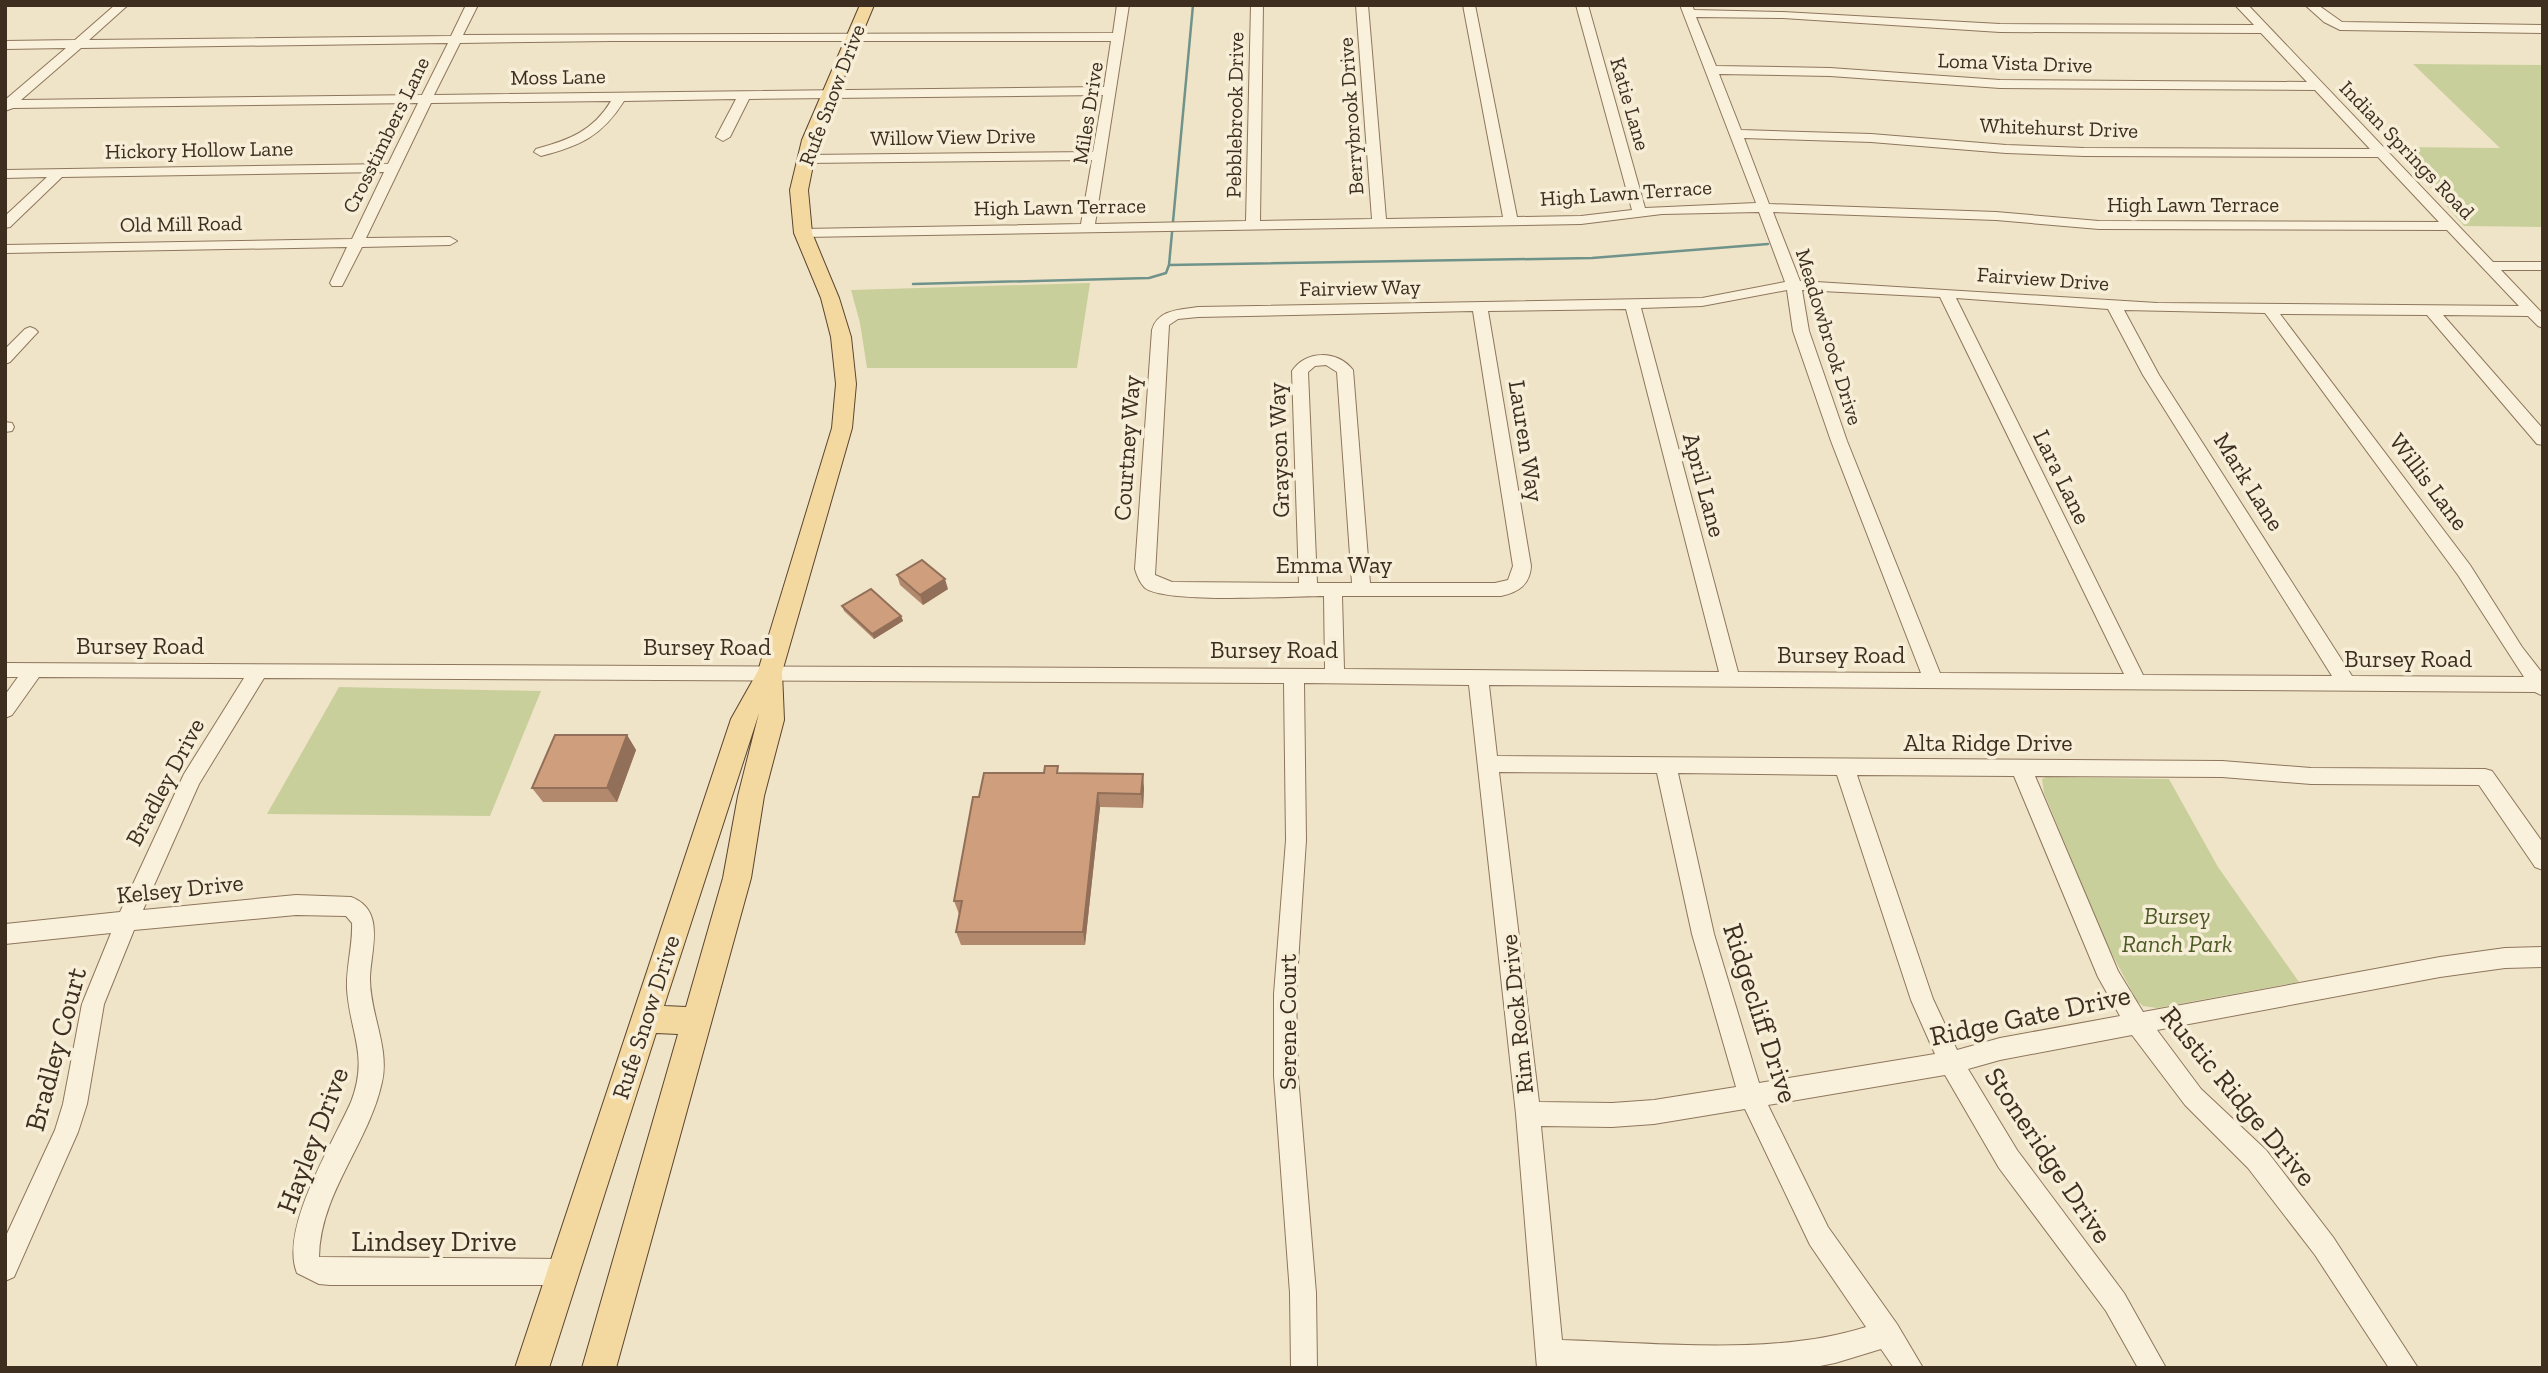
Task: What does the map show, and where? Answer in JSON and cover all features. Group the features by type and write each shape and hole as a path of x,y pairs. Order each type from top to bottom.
{"main road":[{"name":"Rufe Snow Drive","path":"532,1368 743,719 770,672 837,450 844,407 845,360 830,298 803,233 799,190 805,159 828,94 867,5"},
{"name":"Rufe Snow Drive","path":"599,1368 737,878 751,796 772,720 770,672"},
{"path":"645,1019 698,1021"}],"street":[{"path":"6,105 122,5"},
{"name":"Crosstimbers Lane","path":"337,283 472,5"},
{"name":"Miles Drive","path":"1088,228 1123,5"},
{"name":"Pebblebrook Drive","path":"1252,225 1257,5"},
{"name":"Berrybrook Drive","path":"1362,5 1379,223"},
{"path":"1469,5 1511,221"},
{"name":"Katie Lane","path":"1582,5 1640,213"},
{"name":"Indian Springs Road","path":"2241,5 2543,323"},
{"path":"2311,5 2328,20 2340,26 2543,29"},
{"path":"1687,9 2000,28 2264,29"},
{"name":"Meadowbrook Drive","path":"1687,9 1794,285 1801,331 1839,441 1933,680"},
{"path":"5,44 456,38 1120,37"},
{"name":"Loma Vista Drive","path":"1711,70 1830,72 2000,84 2317,86"},
{"name":"Moss Lane","path":"6,105 1111,91"},
{"path":"723,137 745,94"},
{"path":"541,152 579,140 599,128 620,96"},
{"name":"Whitehurst Drive","path":"1736,134 1871,138 2006,149 2084,152 2381,153"},
{"name":"Willow View Drive","path":"805,159 1101,156"},
{"name":"Hickory Hollow Lane","path":"5,174 394,167"},
{"path":"5,224 59,173"},
{"name":"High Lawn Terrace","path":"803,233 1581,220 1723,207 1857,209 1996,216 2099,225 2451,226"},
{"name":"Old Mill Road","path":"5,248 450,241"},
{"path":"2488,266 2543,266"},
{"name":"Fairview Drive","path":"1554,306 1702,302 1794,285 2114,306 2531,311"},
{"name":"Lara Lane","path":"1947,293 2137,681"},
{"name":"April Lane","path":"1632,304 1730,678"},
{"name":"Fairview Way","path":"1167,317 1198,312 1554,306"},
{"name":"Mark Lane","path":"2114,306 2151,375 2346,683"},
{"name":"Lauren Way","path":"1480,307 1522,566 1522,575 1517,583"},
{"name":"Willis Lane","path":"2270,309 2464,570 2542,687"},
{"path":"2432,311 2543,440"},
{"name":"Courtney Way","path":"1150,583 1144,569 1160,330 1167,317"},
{"path":"5,359 30,332"},
{"name":"Grayson Way","path":"1308,589 1300,371 1303,365 1321,360 1336,363 1345,370 1361,589"},
{"name":"Emma Way","path":"1150,583 1172,589 1495,590 1512,587 1517,583"},
{"path":"1333,589 1335,675"},
{"name":"Bursey Road","path":"5,670 1335,675 2542,687"},
{"path":"5,710 34,670"},
{"name":"Bradley Drive","path":"126,921 191,780 258,671"},
{"name":"Serene Court","path":"1294,675 1296,840 1285,1027 1286,1076 1303,1293 1304,1368"},
{"name":"Rim Rock Drive","path":"1478,676 1528,1114 1550,1360"},
{"name":"Alta Ridge Drive","path":"1490,764 2022,770 2222,769 2311,776 2485,777 2543,861"},
{"name":"Ridgecliff Drive","path":"1666,766 1703,934 1751,1096 1819,1236 1910,1368"},
{"name":"Stoneridge Drive","path":"1845,768 1922,1000 1951,1063 2008,1158 2115,1302 2152,1368"},
{"name":"Rustic Ridge Drive","path":"2022,770 2109,977 2137,1023 2193,1097 2257,1159 2316,1235 2405,1368"},
{"name":"Kelsey Drive","path":"5,934 296,905 338,905 351,907 359,912"},
{"name":"Hayley Drive","path":"306,1264 304,1249 310,1227 365,1096 373,1065 359,996 363,926 359,912"},
{"name":"Bradley Court","path":"5,1268 66,1132 75,1104 93,1004 126,921"},
{"name":"Ridge Gate Drive","path":"1528,1114 1612,1115 1654,1112 1951,1063 2000,1049 2440,967 2505,958 2543,957"},
{"name":"Lindsey Drive","path":"306,1264 319,1271 330,1272 563,1272"},
{"path":"1550,1360 1800,1356 1835,1350 1888,1333"}],"green space":[{"path":"2413,64 2543,65 2543,227 2464,226 2395,147 2500,148"},
{"path":"1090,283 1077,368 867,368 860,323 851,290"},
{"path":"339,687 541,691 490,816 267,814"},
{"name":"Bursey Ranch Park","path":"2042,779 2169,779 2218,867 2299,982 2157,1008 2143,1006 2137,1001 2106,943 2044,793"}],"building":[{"path":"922,560 945,579 920,595 897,575"},
{"path":"871,589 901,616 872,634 842,606"},
{"path":"555,735 627,735 607,788 532,788"},
{"path":"1045,766 1058,766 1057,773 1143,774 1141,794 1098,793 1083,932 956,932 962,901 954,901 973,797 979,797 984,773 1044,773"}],"waterway":[{"path":"1169,265 1193,5"},
{"path":"1169,265 1592,258 1768,244"},
{"path":"913,284 1149,278 1166,273 1169,265"}]}
